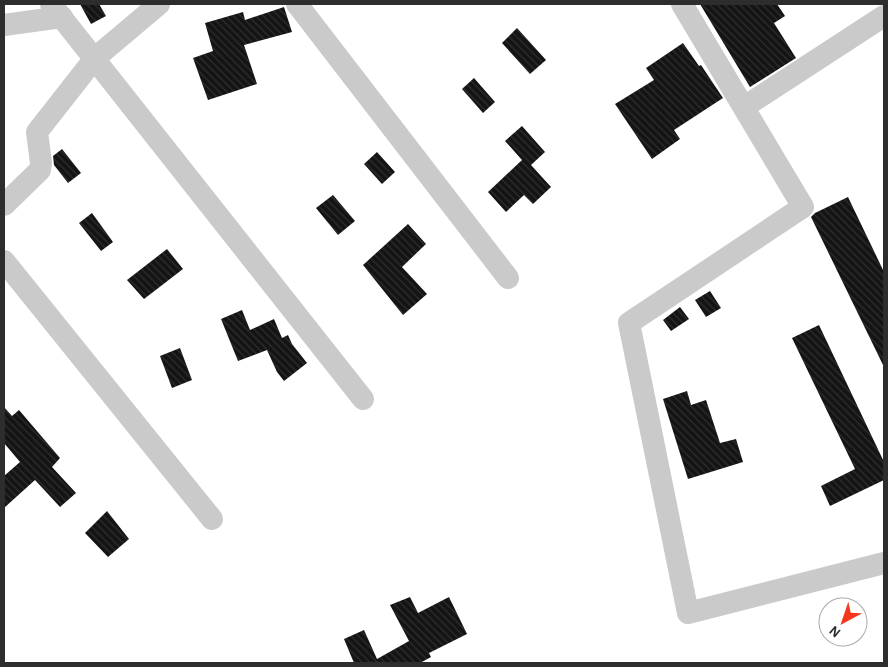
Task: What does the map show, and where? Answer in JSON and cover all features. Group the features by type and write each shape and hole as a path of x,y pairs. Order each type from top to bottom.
{"street":[{"path":"4,205 40,170 37,132 95,58 159,4"},
{"path":"296,4 508,278"},
{"path":"682,4 803,207 629,322 688,613 884,563"},
{"path":"4,25 57,11 363,399"},
{"path":"744,107 884,16"},
{"path":"4,261 212,519"}],"building":[{"path":"80,4 99,4 106,16 91,24"},
{"path":"700,4 777,4 785,16 774,23 796,58 750,87"},
{"path":"284,7 292,32 244,45 257,84 208,100 193,58 213,51 205,23 243,12 245,20"},
{"path":"517,28 546,60 530,74 502,43"},
{"path":"683,43 699,66 701,65 723,98 674,130 680,139 652,159 615,104 654,80 646,68"},
{"path":"474,78 495,102 483,113 462,89"},
{"path":"522,126 545,152 531,165 551,187 533,204 524,195 506,212 488,192 522,160 505,141"},
{"path":"62,149 81,173 68,183 54,165 53,156"},
{"path":"377,152 395,172 382,184 364,164"},
{"path":"333,195 355,221 338,235 316,208"},
{"path":"848,197 884,272 884,367 811,217 815,213"},
{"path":"92,213 113,242 101,251 79,223"},
{"path":"408,224 426,244 402,267 427,294 403,315 363,265"},
{"path":"167,249 183,269 144,299 127,280"},
{"path":"710,291 721,308 706,317 695,300"},
{"path":"680,307 689,319 671,331 663,320"},
{"path":"242,310 250,330 274,319 282,338 288,335 292,344 307,363 284,381 277,372 267,350 238,361 221,319"},
{"path":"819,325 884,462 884,480 830,506 821,486 855,469 792,338"},
{"path":"180,348 192,380 172,388 160,356"},
{"path":"687,391 691,405 706,400 720,443 736,439 743,462 688,479 663,399"},
{"path":"4,407 12,416 19,410 60,458 52,467 76,493 60,507 35,480 4,508 4,476 20,462 4,443"},
{"path":"107,511 129,539 108,557 85,533"},
{"path":"410,597 418,613 449,597 467,634 429,653 431,657 420,663 354,663 344,639 364,630 377,659 409,641 390,605"}]}
